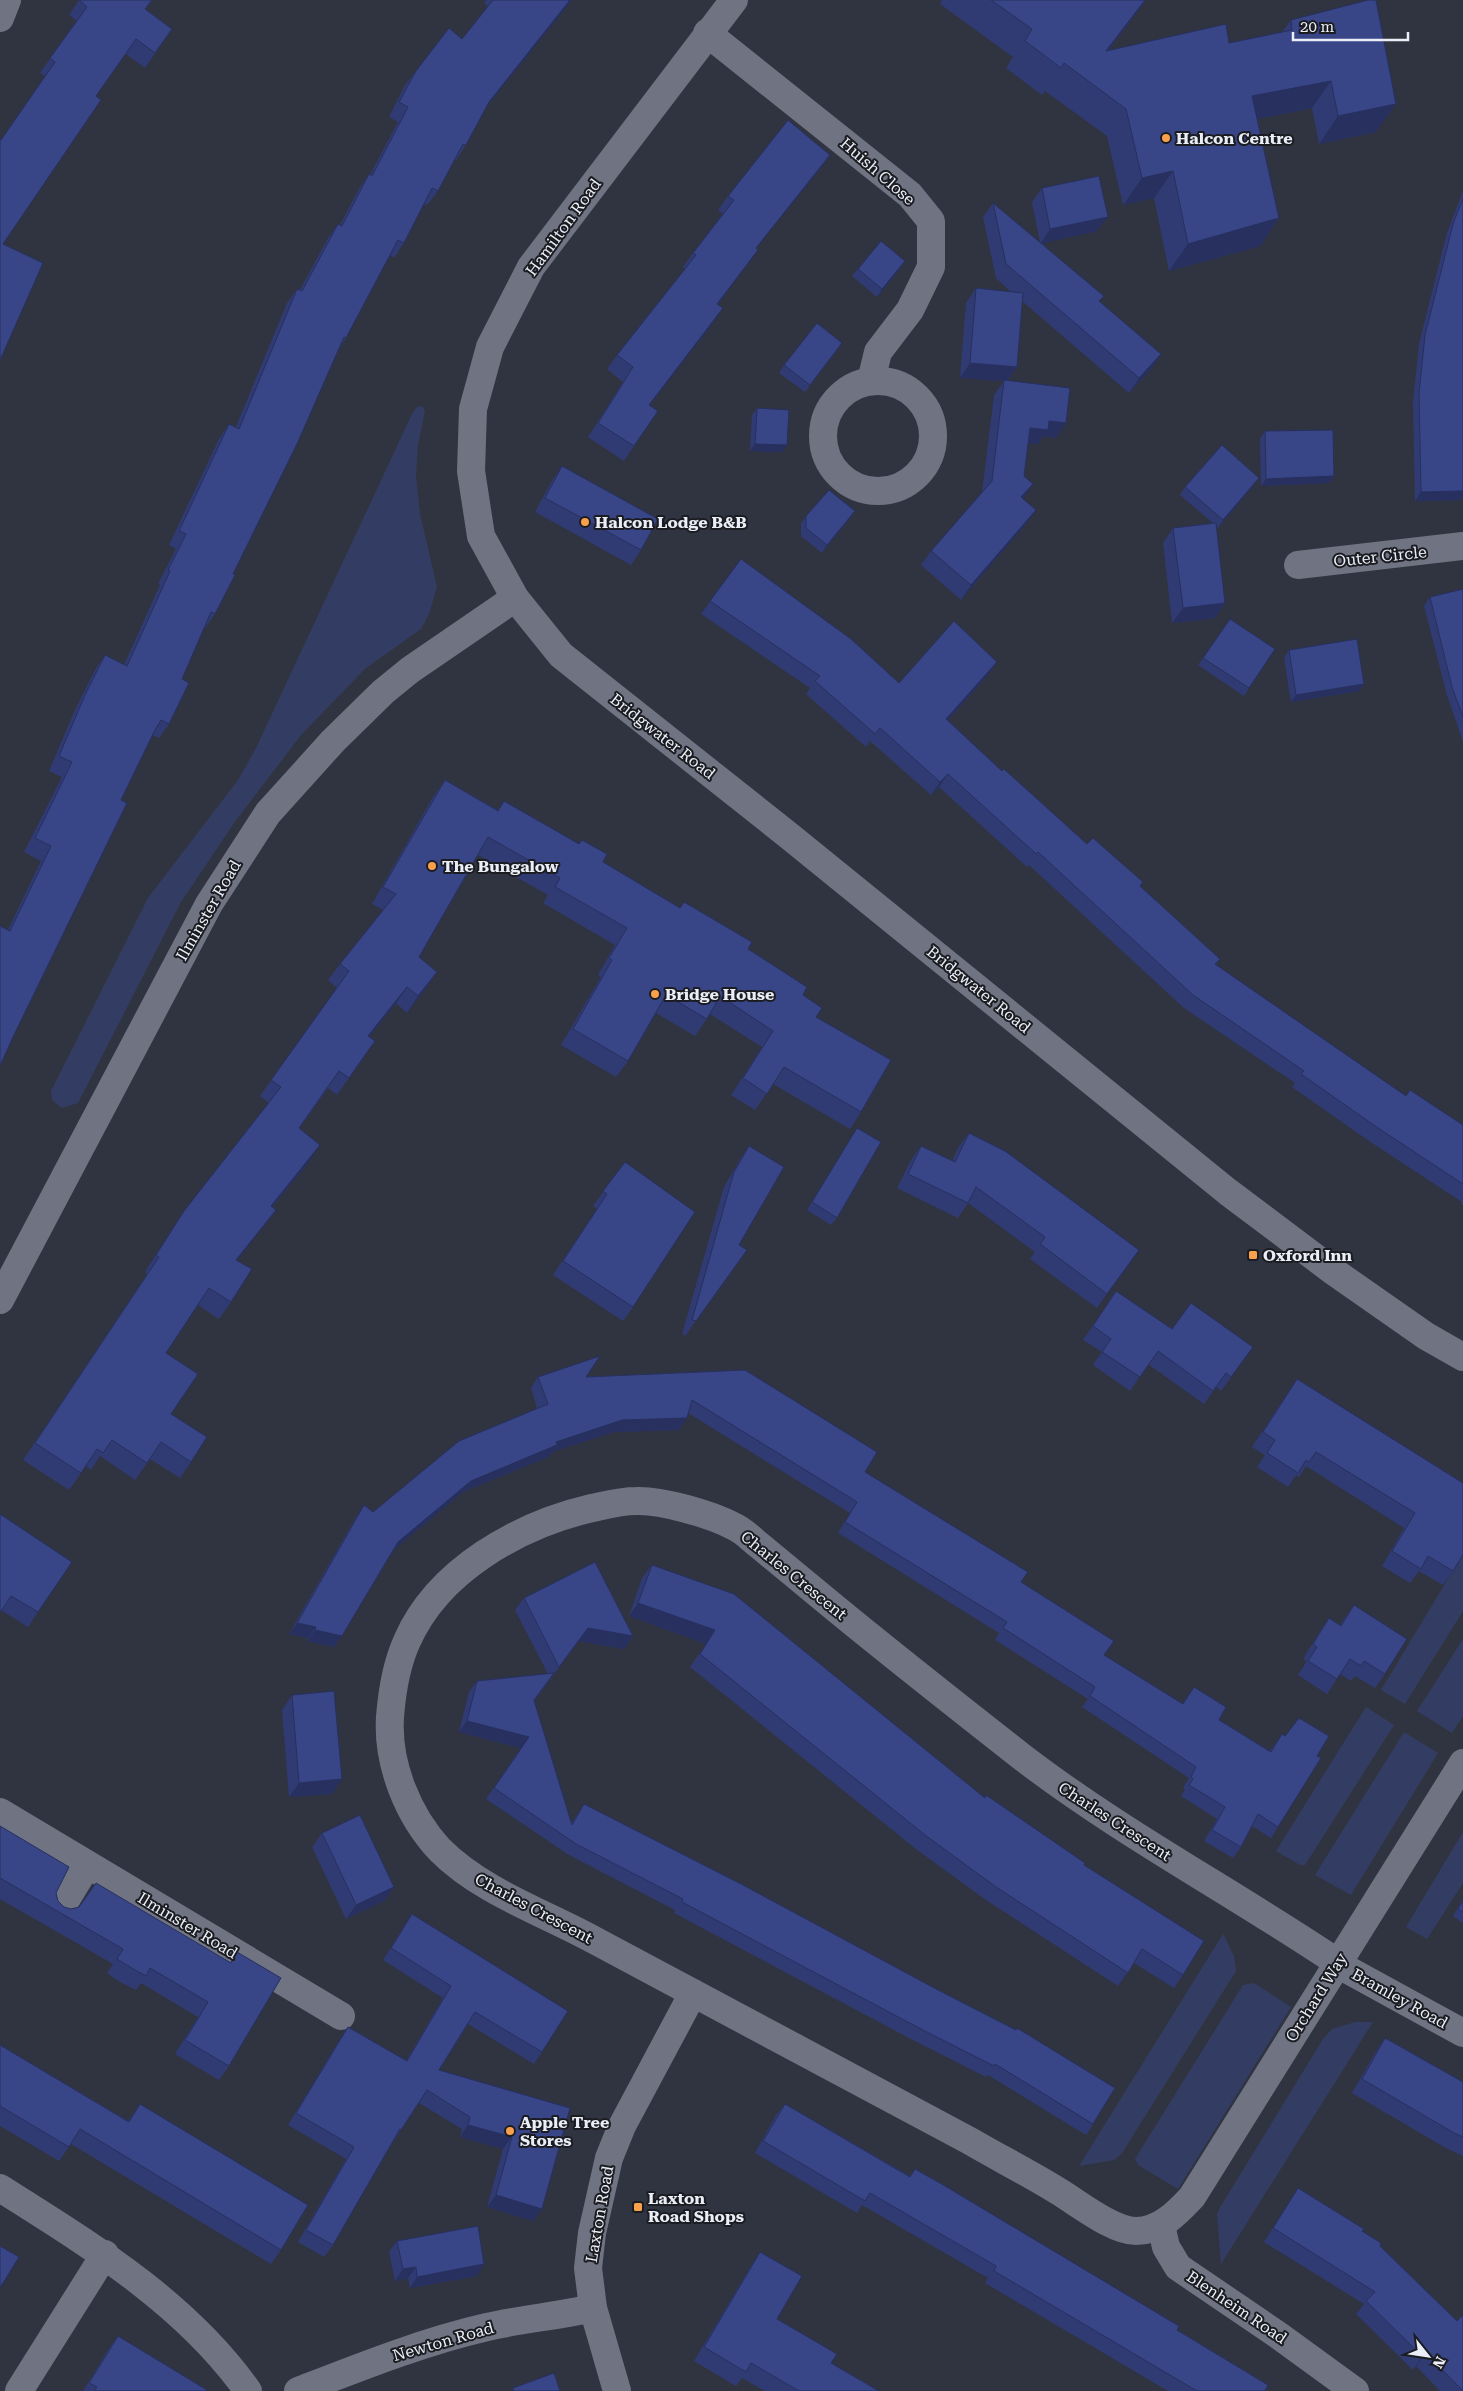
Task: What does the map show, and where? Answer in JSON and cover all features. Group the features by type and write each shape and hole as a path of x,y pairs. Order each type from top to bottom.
{"street":[{"path":"0,18 7,0"},
{"name":"Hamilton Road","path":"515,598 481,536 471,471 473,409 490,347 531,267 707,33 734,0"},
{"name":"Huish Close","path":"707,33 910,195 931,221 931,266 910,310 878,352 871,380"},
{"path":"871,380 900,384 923,402 934,428 930,457 912,480 886,491 857,488 834,470 823,443 827,415 844,392 871,380"},
{"name":"Outer Circle","path":"1298,565 1463,546"},
{"name":"Ilminster Road","path":"0,1300 209,904 268,814 383,692 410,670 515,598"},
{"name":"Bridgwater Road","path":"515,598 562,655 788,835 1228,1192 1333,1271 1426,1336 1463,1356"},
{"name":"Charles Crescent","path":"1162,2225 1135,2232 1110,2223 1056,2190 568,1926 506,1896 466,1872 439,1848 415,1816 403,1789 390,1745 394,1681 407,1641 428,1605 456,1577 491,1550 535,1527 570,1513 622,1502 642,1500 670,1505 735,1526 943,1696 1044,1774 1181,1864 1276,1921 1337,1962"},
{"name":"Orchard Way","path":"1162,2225 1192,2197 1463,1763"},
{"name":"Ilminster Road","path":"0,1812 341,2016"},
{"path":"61,1908 88,1865"},
{"name":"Bramley Road","path":"1337,1962 1463,2034"},
{"name":"Laxton Road","path":"617,2391 593,2308 588,2268 592,2233 609,2158 622,2126 693,1993"},
{"path":"0,2188 105,2254 168,2304 230,2365 248,2391"},
{"name":"Blenheim Road","path":"1162,2225 1166,2247 1178,2267 1278,2335 1355,2391"},
{"path":"19,2391 105,2254"},
{"name":"Newton Road","path":"298,2391 391,2355 488,2326 593,2308"}],"shaded area":[{"path":"422,406 425,411 418,445 416,476 420,514 437,587 429,614 421,629 366,668 301,735 234,823 181,902 78,1103 62,1108 52,1100 51,1091 148,898 238,780 256,748 412,414 417,407"},
{"path":"1463,1554 1463,1611 1405,1704 1381,1690"},
{"path":"1463,1639 1463,1716 1452,1733 1417,1711"},
{"path":"1366,1707 1394,1725 1305,1865 1300,1865 1276,1851"},
{"path":"1404,1732 1438,1753 1351,1895 1315,1875"},
{"path":"1463,1832 1463,1883 1427,1939 1406,1927"},
{"path":"1223,1934 1234,1956 1236,1971 1122,2153 1114,2160 1079,2166"},
{"path":"1254,1983 1291,2007 1178,2189 1138,2165 1135,2159 1243,1985"},
{"path":"1355,2022 1373,2022 1221,2264 1217,2214 1221,2206 1323,2039 1332,2029"}],"building":[{"path":"79,0 152,0 145,9 172,29 155,53 136,39 96,96 101,100 3,244 43,263 0,358 0,139 55,62 50,58 87,7"},
{"path":"493,0 570,0 489,102 466,145 463,144 438,191 432,188 404,243 398,240 346,338 344,337 297,444 233,574 235,575 215,614 211,612 182,679 189,683 169,724 161,720 155,730 121,800 127,803 0,1066 0,926 10,931 51,846 35,838 72,762 59,756 85,695 105,655 127,666 170,571 168,570 186,534 179,531 229,424 239,429 297,289 302,291 338,224 342,226 369,174 372,176 408,107 399,102 416,71 449,28 462,39"},
{"name":"Halcon Centre","path":"991,0 1145,0 1106,51 1226,24 1229,43 1292,30 1291,20 1368,0 1376,0 1396,104 1338,116 1331,81 1252,96 1279,218 1188,244 1173,171 1142,178 1126,109 1064,63 1061,68 1025,41 1032,29"},
{"path":"788,120 830,155 756,248 758,250 717,304 723,308 649,405 658,411 634,446 598,423 633,367 617,355 696,255 693,253 734,200 728,196"},
{"path":"1099,176 1108,217 1050,229 1042,188"},
{"path":"1463,198 1463,491 1421,492 1419,393 1425,335 1453,224"},
{"path":"993,203 1104,296 1099,301 1161,354 1139,378 1006,264"},
{"path":"881,241 905,261 882,289 858,269"},
{"path":"976,288 1023,293 1017,367 970,363"},
{"path":"817,323 842,343 810,385 784,365"},
{"path":"1004,380 1070,388 1066,423 1049,421 1048,430 1030,428 1024,476 1033,484 1021,497 1036,510 971,585 931,551 992,481"},
{"path":"757,408 789,410 787,445 755,444"},
{"path":"1333,430 1334,476 1266,479 1265,431"},
{"path":"1222,445 1259,478 1223,520 1185,487"},
{"path":"562,466 658,519 641,550 545,498"},
{"path":"829,490 855,511 827,545 806,528 806,516"},
{"path":"1216,523 1225,603 1183,608 1173,528"},
{"path":"741,559 851,639 899,683 954,621 997,662 946,719 1002,771 1004,769 1087,844 1093,838 1143,882 1140,886 1220,959 1215,964 1406,1096 1410,1090 1463,1125 1463,1184 1378,1128 1301,1074 1304,1071 1193,995 1038,852 1036,854 948,774 940,782 880,728 875,734 815,681 820,676 710,601"},
{"path":"1463,589 1463,717 1452,687 1430,597"},
{"path":"1230,619 1275,649 1249,688 1203,658"},
{"path":"1357,639 1364,684 1296,695 1289,650"},
{"path":"445,780 498,811 504,801 579,844 582,840 607,854 603,862 680,908 684,902 752,942 748,949 807,987 803,995 822,1008 816,1017 891,1060 861,1112 784,1067 767,1094 743,1078 773,1031 720,996 707,1019 666,995 628,1061 573,1029 612,960 609,958 627,928 555,887 560,878 488,837 419,957 437,972 418,996 407,987 368,1036 375,1041 349,1078 339,1071 299,1128 320,1145 271,1206 276,1210 236,1260 252,1269 231,1302 209,1288 166,1353 198,1374 171,1414 207,1437 191,1462 161,1442 147,1463 112,1440 103,1453 97,1449 81,1473 35,1443 159,1257 156,1255 184,1211 281,1087 271,1080 349,971 340,964 396,894 383,887"},
{"path":"857,1128 881,1142 837,1218 812,1202"},
{"path":"969,1133 1005,1151 1139,1250 1107,1294 1040,1244 1045,1237 976,1187 968,1203 908,1174 921,1146 955,1162"},
{"path":"749,1146 784,1167 739,1245 747,1250 696,1321 692,1320 734,1172"},
{"path":"625,1162 695,1212 633,1307 563,1261 607,1194 603,1191"},
{"path":"1116,1291 1172,1329 1191,1303 1253,1347 1231,1377 1226,1373 1213,1391 1158,1351 1140,1377 1102,1352 1111,1339 1093,1326"},
{"path":"600,1356 586,1377 745,1370 877,1452 865,1472 1028,1572 1021,1582 1114,1641 1104,1655 1183,1704 1194,1687 1226,1707 1219,1720 1271,1752 1282,1734 1285,1736 1299,1718 1329,1736 1317,1756 1321,1758 1278,1827 1258,1814 1241,1847 1212,1830 1225,1807 1189,1785 1193,1779 1191,1777 1196,1767 1090,1696 1095,1687 1003,1628 1007,1622 845,1522 857,1502 692,1400 687,1418 622,1420 556,1442 557,1445 471,1481 398,1542 342,1636 315,1630 316,1627 297,1623 364,1505 373,1512 459,1441 548,1404 538,1377"},
{"path":"1297,1379 1463,1483 1463,1555 1453,1571 1428,1556 1421,1569 1392,1551 1415,1513 1316,1452 1309,1462 1306,1460 1298,1473 1267,1453 1275,1440 1263,1432"},
{"path":"0,1514 72,1562 38,1612 11,1596 0,1613"},
{"path":"595,1562 633,1636 588,1628 559,1667 524,1598"},
{"path":"652,1565 734,1594 985,1798 986,1795 1085,1863 1084,1865 1204,1941 1183,1975 1142,1949 1128,1973 996,1887 925,1835 700,1654 715,1630 638,1603"},
{"path":"1354,1605 1407,1639 1385,1674 1364,1661 1361,1666 1350,1659 1337,1679 1308,1661 1317,1647 1313,1644 1329,1618 1341,1626"},
{"path":"554,1673 534,1700 572,1825 584,1804 743,1885 938,1990 1016,2030 1017,2028 1115,2088 1093,2124 995,2064 994,2066 919,2028 682,1902 683,1899 576,1844 494,1788 529,1737 467,1721 477,1681"},
{"path":"334,1691 342,1779 299,1783 292,1695"},
{"path":"360,1815 394,1887 356,1905 322,1833"},
{"path":"0,1826 69,1867 56,1893 58,1901 64,1907 71,1909 79,1907 96,1883 231,1963 237,1952 281,1978 229,2066 185,2040 208,2002 150,1968 146,1976 130,1967 117,1959 123,1949 0,1878"},
{"path":"1463,1901 1463,1912 1458,1909"},
{"path":"412,1914 568,2011 542,2052 475,2012 439,2070 570,2108 542,2209 496,2195 512,2137 468,2125 470,2117 427,2090 400,2129 333,2245 306,2230 354,2147 296,2113 348,2027 407,2061 451,1986 391,1948"},
{"path":"1385,2038 1463,2082 1463,2137 1362,2079"},
{"path":"0,2045 129,2122 140,2104 308,2205 281,2250 80,2129 69,2147 0,2106"},
{"path":"785,2104 910,2177 915,2169 940,2183 1179,2326 1177,2330 1268,2385 1265,2391 1197,2391 994,2271 996,2266 870,2193 865,2201 763,2141"},
{"path":"1298,2188 1364,2229 1362,2231 1381,2243 1380,2246 1457,2321 1463,2315 1463,2391 1426,2353 1422,2356 1366,2301 1375,2292 1273,2228"},
{"path":"478,2226 484,2264 417,2277 416,2267 403,2269 397,2241"},
{"path":"0,2246 19,2257 0,2288"},
{"path":"760,2252 802,2276 777,2319 837,2354 831,2363 879,2391 799,2391 751,2363 746,2372 704,2347"},
{"path":"118,2336 207,2390 94,2391 97,2387 89,2383"},
{"path":"554,2373 560,2391 514,2391 513,2388"}],"place":[{"name":"Halcon Centre","path":"1166,138"},
{"name":"Halcon Lodge B&B","path":"585,522"},
{"name":"The Bungalow","path":"432,866"},
{"name":"Bridge House","path":"655,994"},
{"name":"Oxford Inn","path":"1253,1255"},
{"name":"Apple Tree Stores","path":"510,2131"},
{"name":"Laxton Road Shops","path":"638,2207"}]}
